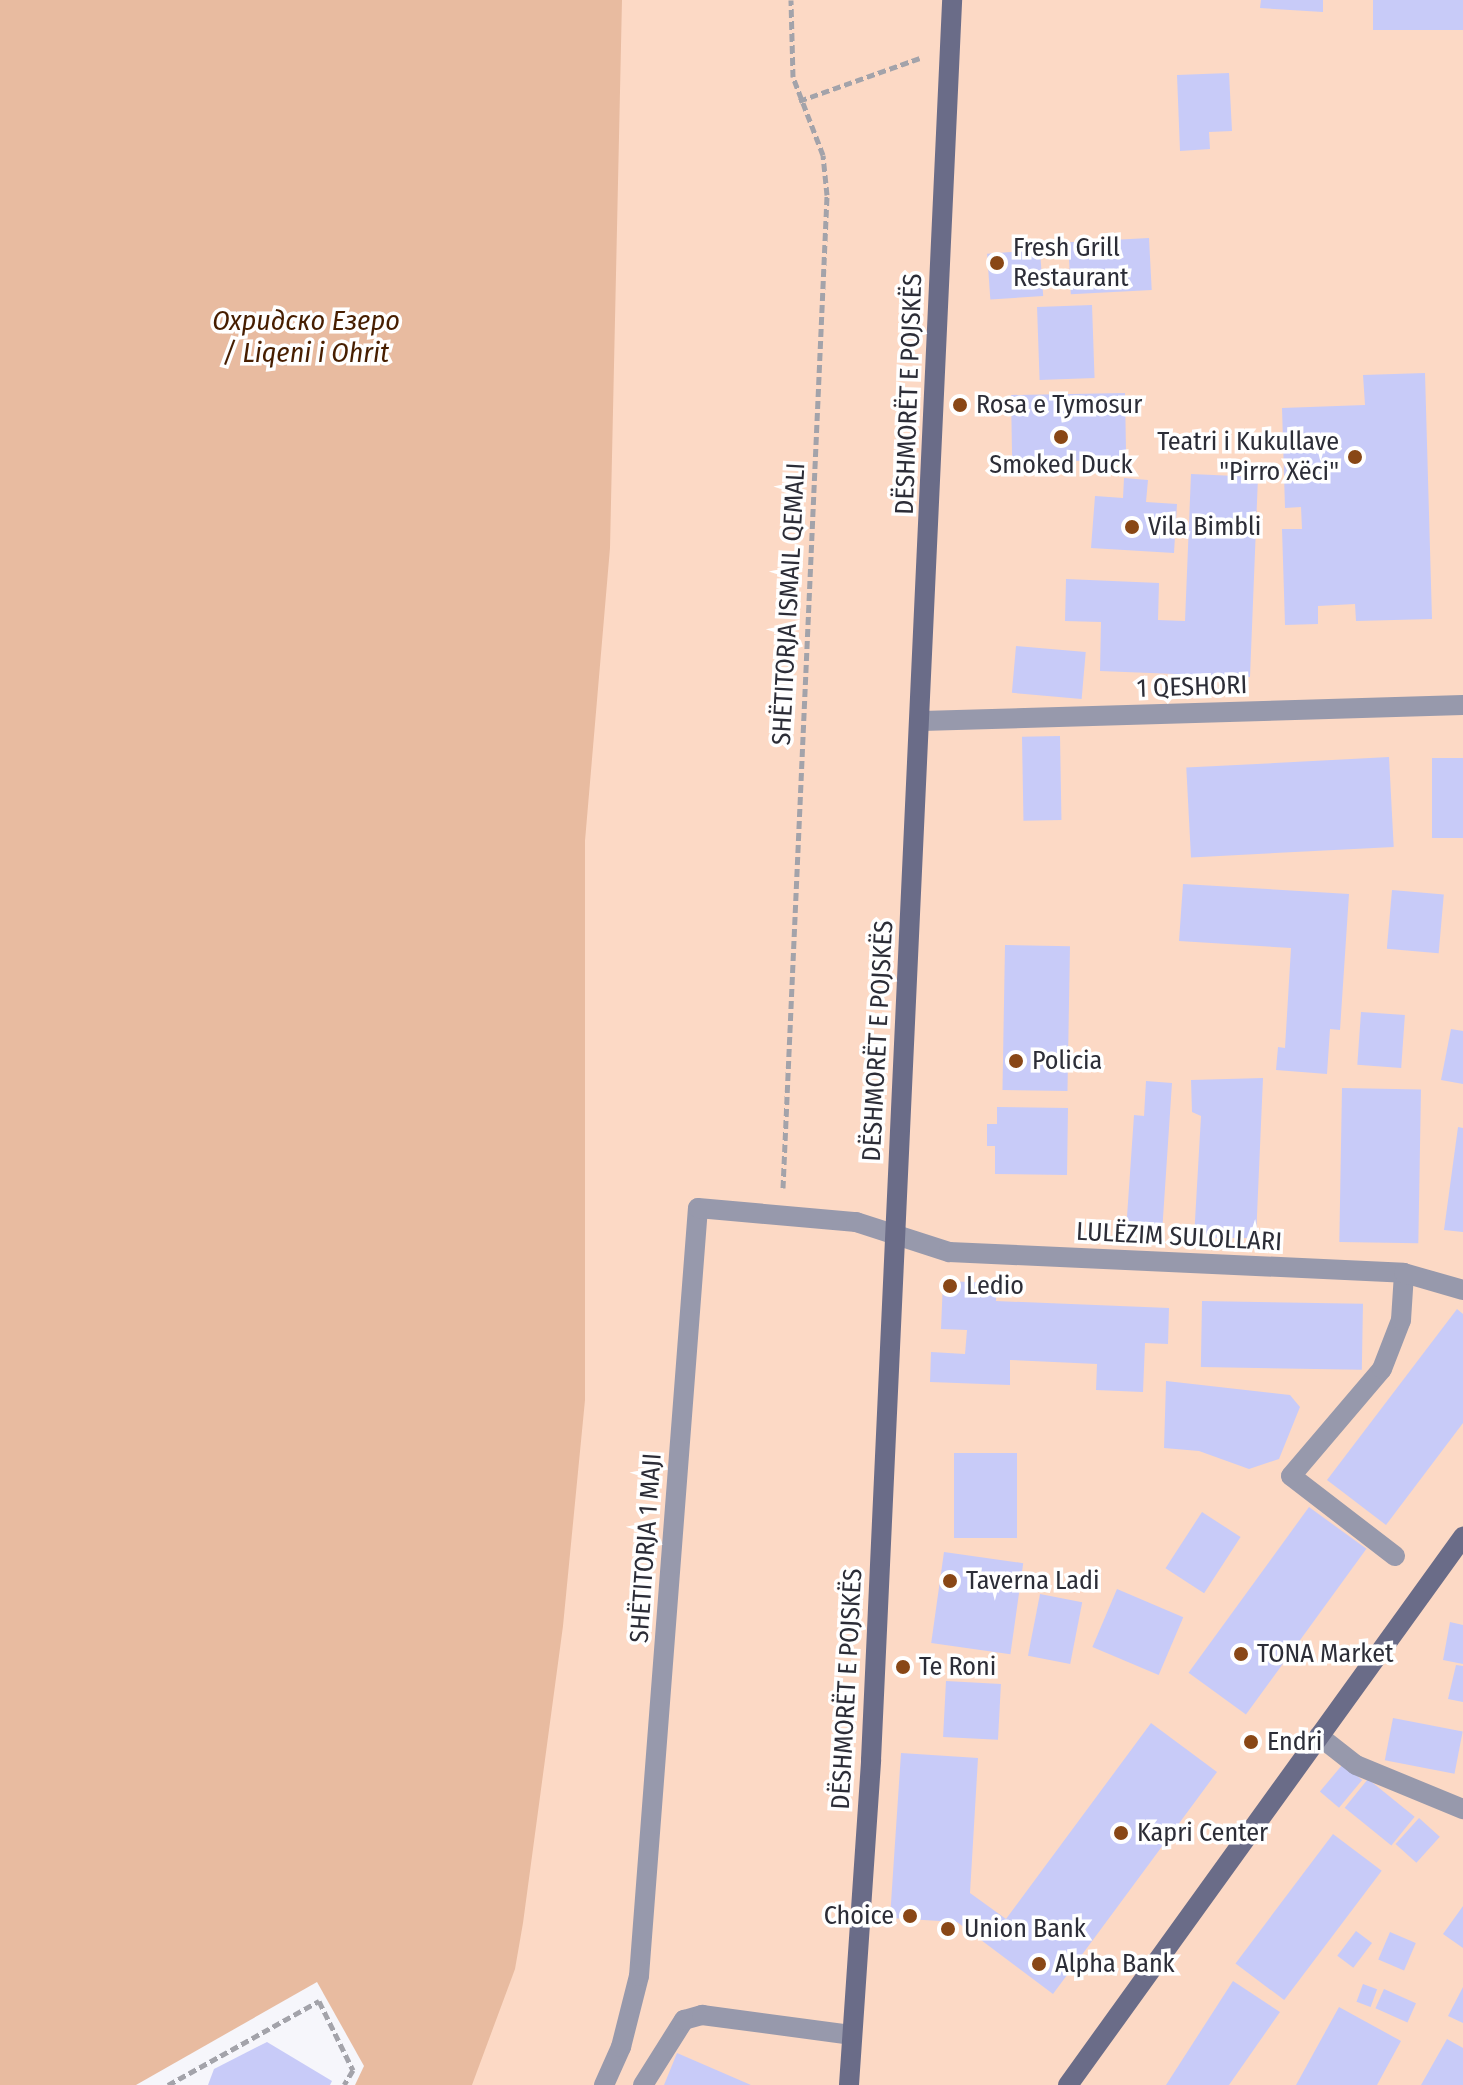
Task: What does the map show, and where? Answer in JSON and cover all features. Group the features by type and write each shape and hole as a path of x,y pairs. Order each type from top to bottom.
{"street":[{"name":"DËSHMORËT E POJSKËS","path":"854,2082 851,2035 871,1760 893,1236 922,721 952,0"},
{"name":"1 QESHORI","path":"922,721 1463,705"},
{"name":"SHËTITORJA 1 MAJI","path":"604,2085 621,2047 639,1976 698,1208 856,1222 893,1236"},
{"name":"LULËZIM SULOLLARI","path":"893,1236 949,1252 1404,1273 1463,1290"},
{"path":"1395,1556 1291,1476 1382,1369 1401,1320 1404,1273"},
{"path":"1068,2085 1463,1537"},
{"path":"1319,1736 1356,1765 1463,1809"},
{"path":"643,2085 684,2020 702,2015 851,2035"}],"path":[{"name":"SHËTITORJA ISMAIL QEMALI","path":"782,1215 827,195 823,155 799,101 793,77 791,0"},
{"path":"799,101 921,58"},
{"path":"168,2085 319,2001 353,2070 344,2085"}],"shaded area":[{"path":"0,0 1463,0 1463,2085 0,2085"}],"water":[{"name":"Охридско Езеро / Liqeni i Ohrit","path":"0,0 622,0 610,548 585,841 585,1400 563,1626 523,1923 515,1969 472,2085 0,2085"}],"pier":[{"path":"317,1982 364,2066 355,2085 136,2085"}],"building":[{"path":"1261,0 1323,0 1323,12 1260,8"},
{"path":"1373,0 1463,0 1463,30 1373,30"},
{"path":"1229,73 1232,131 1209,132 1210,149 1180,151 1177,75"},
{"path":"1149,238 1152,290 1071,294 1068,242"},
{"path":"1040,250 1043,296 990,300 987,254"},
{"path":"1092,305 1095,378 1040,380 1037,307"},
{"name":"Teatri i Kukullave \"Pirro Xëci\"","path":"1425,373 1432,619 1356,621 1355,604 1318,606 1318,624 1285,625 1282,529 1302,529 1301,507 1285,508 1282,408 1365,405 1363,375"},
{"path":"1125,393 1126,460 1012,462 1011,395"},
{"path":"1191,474 1258,477 1250,677 1100,671 1101,622 1065,621 1066,579 1159,583 1158,620 1185,621"},
{"path":"1124,478 1148,480 1146,502 1177,504 1174,553 1091,548 1095,496 1123,498"},
{"path":"1016,646 1086,652 1082,699 1012,693"},
{"path":"1060,736 1061,820 1023,821 1022,737"},
{"path":"1389,757 1394,847 1191,858 1186,768"},
{"path":"1432,758 1463,758 1463,838 1432,838"},
{"path":"1183,884 1349,894 1340,1030 1330,1029 1327,1074 1276,1070 1278,1047 1285,1048 1291,948 1179,941"},
{"path":"1392,890 1444,895 1439,953 1387,949"},
{"path":"1005,945 1070,946 1067,1091 1002,1090"},
{"path":"1361,1012 1405,1015 1401,1068 1357,1065"},
{"path":"1451,1029 1463,1031 1463,1084 1441,1080"},
{"path":"1263,1078 1256,1238 1194,1238 1201,1116 1192,1112 1191,1080"},
{"path":"1146,1081 1172,1083 1162,1233 1126,1231 1134,1115 1144,1116"},
{"path":"1342,1088 1421,1089 1418,1243 1339,1242"},
{"path":"997,1107 1068,1108 1067,1175 995,1174 995,1146 987,1146 987,1124 997,1124"},
{"path":"1458,1127 1463,1128 1463,1232 1444,1230"},
{"path":"943,1281 997,1283 996,1301 1169,1308 1168,1344 1145,1343 1143,1392 1096,1390 1097,1364 1010,1360 1010,1385 930,1382 931,1352 965,1354 967,1330 941,1329"},
{"path":"1202,1301 1363,1304 1362,1370 1201,1367"},
{"path":"1457,1309 1463,1314 1463,1423 1386,1525 1327,1480"},
{"path":"1166,1381 1290,1395 1300,1407 1279,1459 1249,1469 1199,1451 1164,1448"},
{"path":"954,1453 1017,1453 1017,1538 954,1538"},
{"path":"1309,1507 1366,1549 1246,1715 1189,1673"},
{"path":"1202,1512 1241,1537 1204,1593 1166,1568"},
{"path":"944,1552 1023,1563 1010,1654 931,1643"},
{"path":"1117,1589 1183,1617 1159,1675 1092,1647"},
{"path":"1040,1594 1082,1602 1070,1664 1028,1656"},
{"path":"1450,1622 1463,1625 1463,1664 1443,1660"},
{"path":"1456,1665 1463,1666 1463,1702 1448,1699"},
{"path":"946,1681 1001,1684 998,1740 943,1737"},
{"path":"1393,1718 1463,1732 1454,1774 1385,1760"},
{"name":"Kapri Center","path":"1151,1723 1217,1772 1053,1994 957,1922 890,1918 901,1753 978,1758 970,1893 1006,1919"},
{"path":"1343,1764 1362,1780 1339,1808 1320,1792"},
{"path":"1368,1779 1415,1817 1391,1846 1345,1808"},
{"path":"1419,1818 1440,1837 1416,1863 1396,1844"},
{"path":"1333,1834 1382,1871 1284,2000 1236,1963"},
{"path":"1463,1906 1463,1948 1443,1934"},
{"path":"1356,1931 1372,1943 1353,1968 1337,1956"},
{"path":"1390,1932 1416,1943 1404,1971 1378,1960"},
{"path":"1233,1981 1280,2012 1229,2085 1166,2085"},
{"path":"1363,1984 1377,1989 1371,2007 1357,2002"},
{"path":"1463,1987 1463,2023 1448,2016"},
{"path":"1384,1989 1416,2003 1407,2022 1375,2008"},
{"path":"1339,2007 1401,2041 1377,2085 1296,2085"},
{"path":"1447,2039 1463,2048 1463,2085 1421,2085"},
{"path":"267,2042 332,2081 330,2085 208,2085 214,2069"},
{"path":"677,2053 751,2085 664,2085"}],"place":[{"name":"Fresh Grill Restaurant","path":"997,263"},
{"name":"Rosa e Tymosur","path":"960,405"},
{"name":"Smoked Duck","path":"1061,437"},
{"name":"Teatri i Kukullave \"Pirro Xëci\"","path":"1355,457"},
{"name":"Vila Bimbli","path":"1132,527"},
{"name":"Policia","path":"1016,1061"},
{"name":"Ledio","path":"950,1286"},
{"name":"Taverna Ladi","path":"950,1581"},
{"name":"TONA Market","path":"1241,1654"},
{"name":"Te Roni","path":"903,1667"},
{"name":"Endri","path":"1251,1742"},
{"name":"Kapri Center","path":"1121,1833"},
{"name":"Choice","path":"910,1916"},
{"name":"Union Bank","path":"948,1929"},
{"name":"Alpha Bank","path":"1039,1964"}]}
